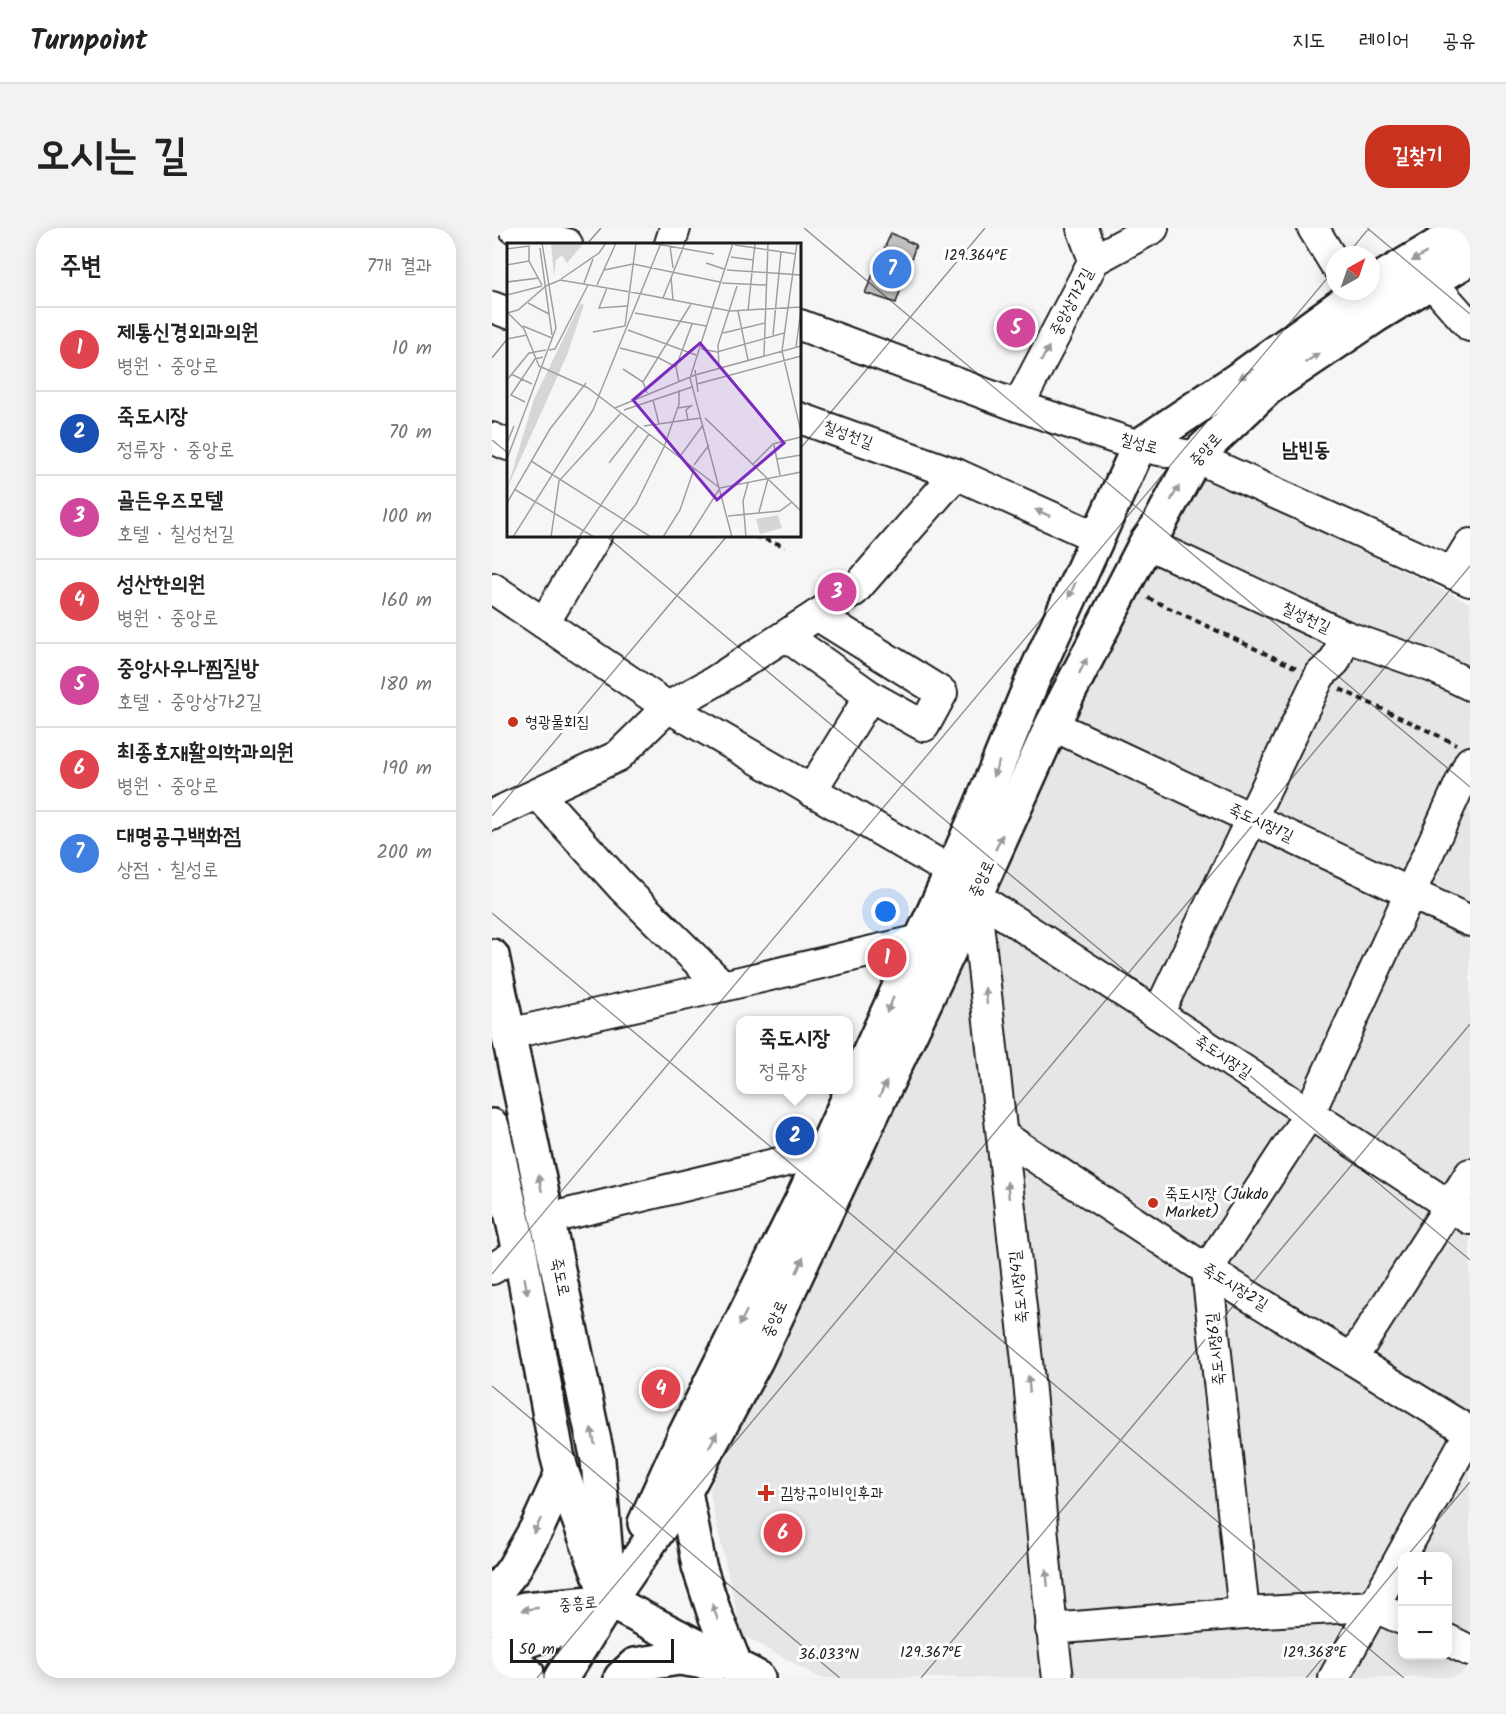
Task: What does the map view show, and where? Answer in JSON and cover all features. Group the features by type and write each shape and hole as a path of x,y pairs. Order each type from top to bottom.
{"main road":[{"path":"1380,279 1467,228"},
{"name":"중앙로","path":"561,1678 609,1601 675,1486 756,1360 975,896 1052,725 1146,543 1158,526 1195,457 1268,388 1375,316 1470,258"},
{"path":"1139,446 1246,374 1347,300"},
{"name":"중앙로","path":"853,1088 952,872 1033,679 1139,446"},
{"name":"죽도로","path":"492,956 598,1460 609,1601"},
{"name":"중앙로","path":"675,1486 684,1437 802,1200 850,1094"},
{"path":"492,1126 520,1252 557,1454 609,1601 747,1672"},
{"path":"492,1596 513,1570 538,1526 562,1473"},
{"path":"601,1494 613,1504 633,1508 675,1486 714,1612 747,1672"},
{"name":"중앙로","path":"584,1678 609,1601"},
{"name":"중흥로","path":"492,1618 525,1609 609,1601"},
{"name":"중흥로","path":"492,1653 567,1627 609,1601"},
{"path":"492,1653 527,1673 527,1678"},
{"path":"621,1678 635,1665 679,1658 747,1672"}],"street":[{"path":"514,228 564,243"},
{"path":"670,243 675,228"},
{"name":"중앙상가2길","path":"1018,406 1094,260 1082,228"},
{"path":"1094,260 1153,228"},
{"path":"1313,228 1326,249"},
{"path":"1431,282 1470,326"},
{"path":"492,307 507,313"},
{"name":"칠성로","path":"801,325 1018,406 1139,446 1195,457 1461,577"},
{"name":"칠성천길","path":"801,418 956,474 1096,537"},
{"path":"492,438 507,445"},
{"path":"492,815 618,756 668,707 712,683 854,591 956,474"},
{"path":"544,623 595,537"},
{"name":"칠성천길","path":"1146,543 1345,636 1433,667 1470,685"},
{"path":"1461,577 1470,544"},
{"path":"492,588 668,707 952,872"},
{"path":"786,636 870,696 924,726 942,693 817,615"},
{"path":"1158,1014 1320,675 1335,661 1345,636"},
{"path":"811,791 870,696"},
{"name":"죽도시장1길","path":"1052,725 1470,921"},
{"path":"1207,1270 1309,1114 1470,762"},
{"path":"538,794 622,887 723,986"},
{"name":"죽도시장길","path":"975,896 1460,1212"},
{"name":"죽도시장4길","path":"975,896 1003,1136 1027,1363 1051,1629 1058,1678"},
{"path":"508,1034 920,940"},
{"name":"죽도시장2길","path":"1003,1136 1207,1270 1470,1432"},
{"path":"548,1220 824,1152"},
{"path":"1352,1359 1460,1212 1470,1174"},
{"path":"492,1269 520,1252"},
{"name":"죽도시장6길","path":"1207,1270 1244,1613"},
{"path":"1334,1678 1470,1432"},
{"path":"1051,1629 1244,1613 1373,1606 1398,1618"},
{"path":"1452,1643 1470,1651"}],"path":[{"path":"759,537 785,546"}],"shaded area":[{"name":"죽도시장 (Jukdo Market)","path":"1197,472 1470,603 1470,1678 820,1678 742,1635 709,1491 964,916"}],"building":[{"path":"891,233 916,245 896,303 865,293"}],"place":[{"name":"대명공구백화점","path":"892,269"},
{"name":"중앙사우나찜질방","path":"1016,328"},
{"name":"골든우즈모텔","path":"837,592"},
{"name":"형광물회집","path":"513,722"},
{"name":"제통신경외과의원","path":"887,958"},
{"name":"죽도시장","path":"795,1136"},
{"name":"죽도시장 (Jukdo Market)","path":"1153,1203"},
{"name":"성산한의원","path":"661,1389"},
{"name":"김창규이비인후과","path":"766,1493"},
{"name":"최종호재활의학과의원","path":"783,1533"}],"district":[{"name":"남빈동","path":"1306,451"}]}
